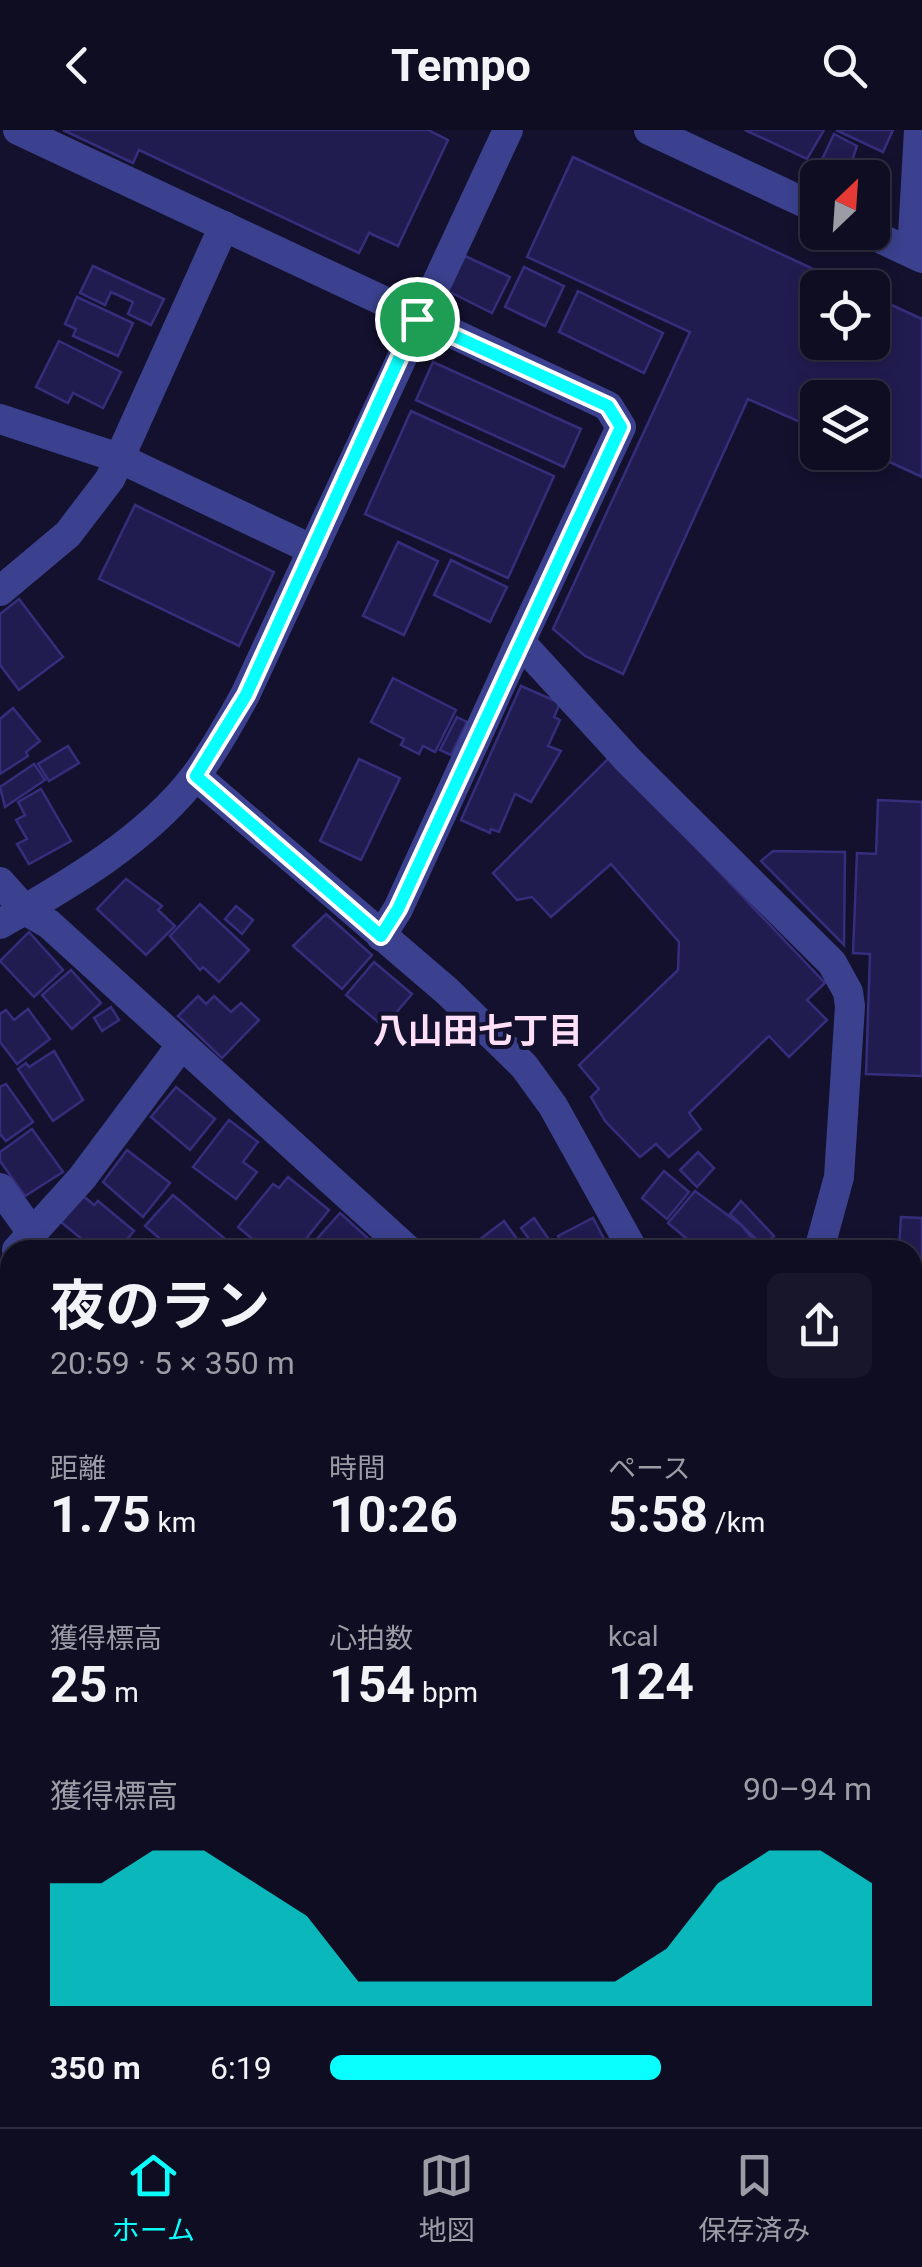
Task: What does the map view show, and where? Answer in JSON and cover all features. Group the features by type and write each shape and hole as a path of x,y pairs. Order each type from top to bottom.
{"street":[{"path":"18,130 608,406 621,427 398,909 381,936"},
{"path":"12,917 124,844 196,776 246,695 417,319 508,130"},
{"path":"649,130 800,201"},
{"path":"890,243 917,256 920,130"},
{"path":"0,591 82,520 110,480 224,226"},
{"path":"0,418 119,458 313,550"},
{"path":"520,642 628,760 832,963 848,992 839,1178 822,1240"},
{"path":"196,776 447,992 540,1086 626,1240"},
{"path":"0,882 12,917"},
{"path":"12,917 49,924 397,1240"},
{"path":"27,1240 82,1178 180,1047"},
{"path":"0,1188 24,1240"}],"building":[{"path":"63,130 428,130 448,140 398,246 369,233 359,253 139,150 133,163"},
{"path":"745,130 824,130 807,159"},
{"path":"836,130 893,130 883,152"},
{"path":"834,134 857,146 852,160 822,160"},
{"path":"573,157 815,270 800,270 800,360 890,360 890,304 922,319 922,477 890,462 890,380 800,380 800,422 748,399 623,674 585,656 553,629 690,332 527,257"},
{"path":"465,256 510,277 492,313 448,291"},
{"path":"93,266 164,299 151,325 128,314 133,302 111,292 105,305 80,293"},
{"path":"524,267 564,286 545,326 505,307"},
{"path":"578,291 663,333 644,373 559,332"},
{"path":"77,297 133,323 118,356 73,336 76,329 65,324"},
{"path":"59,341 121,372 103,408 73,393 68,403 36,387"},
{"path":"433,362 581,429 564,467 416,400"},
{"path":"411,411 554,476 508,578 365,514"},
{"path":"135,505 274,572 239,646 99,579"},
{"path":"398,542 438,561 404,635 363,616"},
{"path":"451,560 507,587 490,622 434,595"},
{"path":"19,599 63,657 19,690 0,665 0,614"},
{"path":"393,678 456,710 435,752 423,746 419,754 401,745 404,739 371,722"},
{"path":"521,686 560,703 554,717 560,720 548,746 561,751 531,802 515,794 499,832 491,829 490,833 461,820"},
{"path":"13,708 40,741 26,752 28,756 0,774 0,719"},
{"path":"457,717 467,722 451,755 440,750"},
{"path":"68,746 79,763 49,781 38,764"},
{"path":"610,757 825,983 807,1000 827,1020 789,1057 769,1036 689,1113 701,1129 669,1157 656,1144 640,1157 605,1121 591,1097 599,1089 579,1065 678,970 679,942 611,864 551,917 532,897 517,900 493,873"},
{"path":"359,759 400,778 361,860 320,841"},
{"path":"34,764 45,780 5,807 0,787"},
{"path":"41,789 71,841 29,864 17,844 27,839 16,820 25,815 18,802"},
{"path":"878,800 922,802 922,1076 866,1074 870,954 853,953 857,853 876,854"},
{"path":"773,851 845,852 844,945 761,861"},
{"path":"126,879 162,906 158,910 175,926 146,955 97,909"},
{"path":"200,904 249,950 219,982 203,967 200,970 170,936"},
{"path":"236,906 253,920 242,934 225,919"},
{"path":"326,914 372,955 342,989 293,946"},
{"path":"29,932 63,970 34,997 0,961"},
{"path":"374,962 412,994 384,1027 346,995"},
{"path":"71,970 101,1003 72,1029 42,995"},
{"path":"198,996 206,1004 214,996 231,1012 241,1003 259,1020 222,1058 178,1016"},
{"path":"111,1007 119,1020 102,1031 94,1018"},
{"path":"28,1009 50,1039 17,1064 0,1042 0,1014 6,1010 14,1020"},
{"path":"54,1051 83,1100 53,1121 18,1069 26,1063 29,1067"},
{"path":"6,1084 33,1122 6,1141 0,1134 0,1087"},
{"path":"176,1087 215,1119 190,1150 151,1117"},
{"path":"229,1120 258,1142 243,1162 257,1172 236,1199 193,1167"},
{"path":"32,1129 63,1172 25,1196 0,1161 0,1152"},
{"path":"127,1150 170,1183 143,1217 103,1182"},
{"path":"698,1152 714,1168 697,1187 680,1170"},
{"path":"664,1171 689,1192 667,1219 642,1198"},
{"path":"288,1177 329,1210 305,1240 254,1240 238,1227 273,1184 279,1188"},
{"path":"695,1191 741,1225 754,1240 688,1240 668,1223"},
{"path":"82,1195 94,1205 98,1201 134,1231 126,1240 83,1240 61,1222"},
{"path":"173,1195 226,1240 161,1240 145,1226"},
{"path":"741,1201 774,1236 770,1240 757,1240 730,1214"},
{"path":"340,1213 370,1240 316,1240"},
{"path":"901,1217 922,1218 922,1240 900,1240"},
{"path":"534,1218 549,1240 530,1240 521,1228"},
{"path":"593,1218 605,1240 560,1240 558,1236"},
{"path":"504,1221 518,1240 479,1240"}],"district":[{"name":"八山田七丁目","path":"478,1031"}],"route":[{"path":"417,319 608,406 621,427 398,909 381,936 196,776 246,695 417,319"}]}
